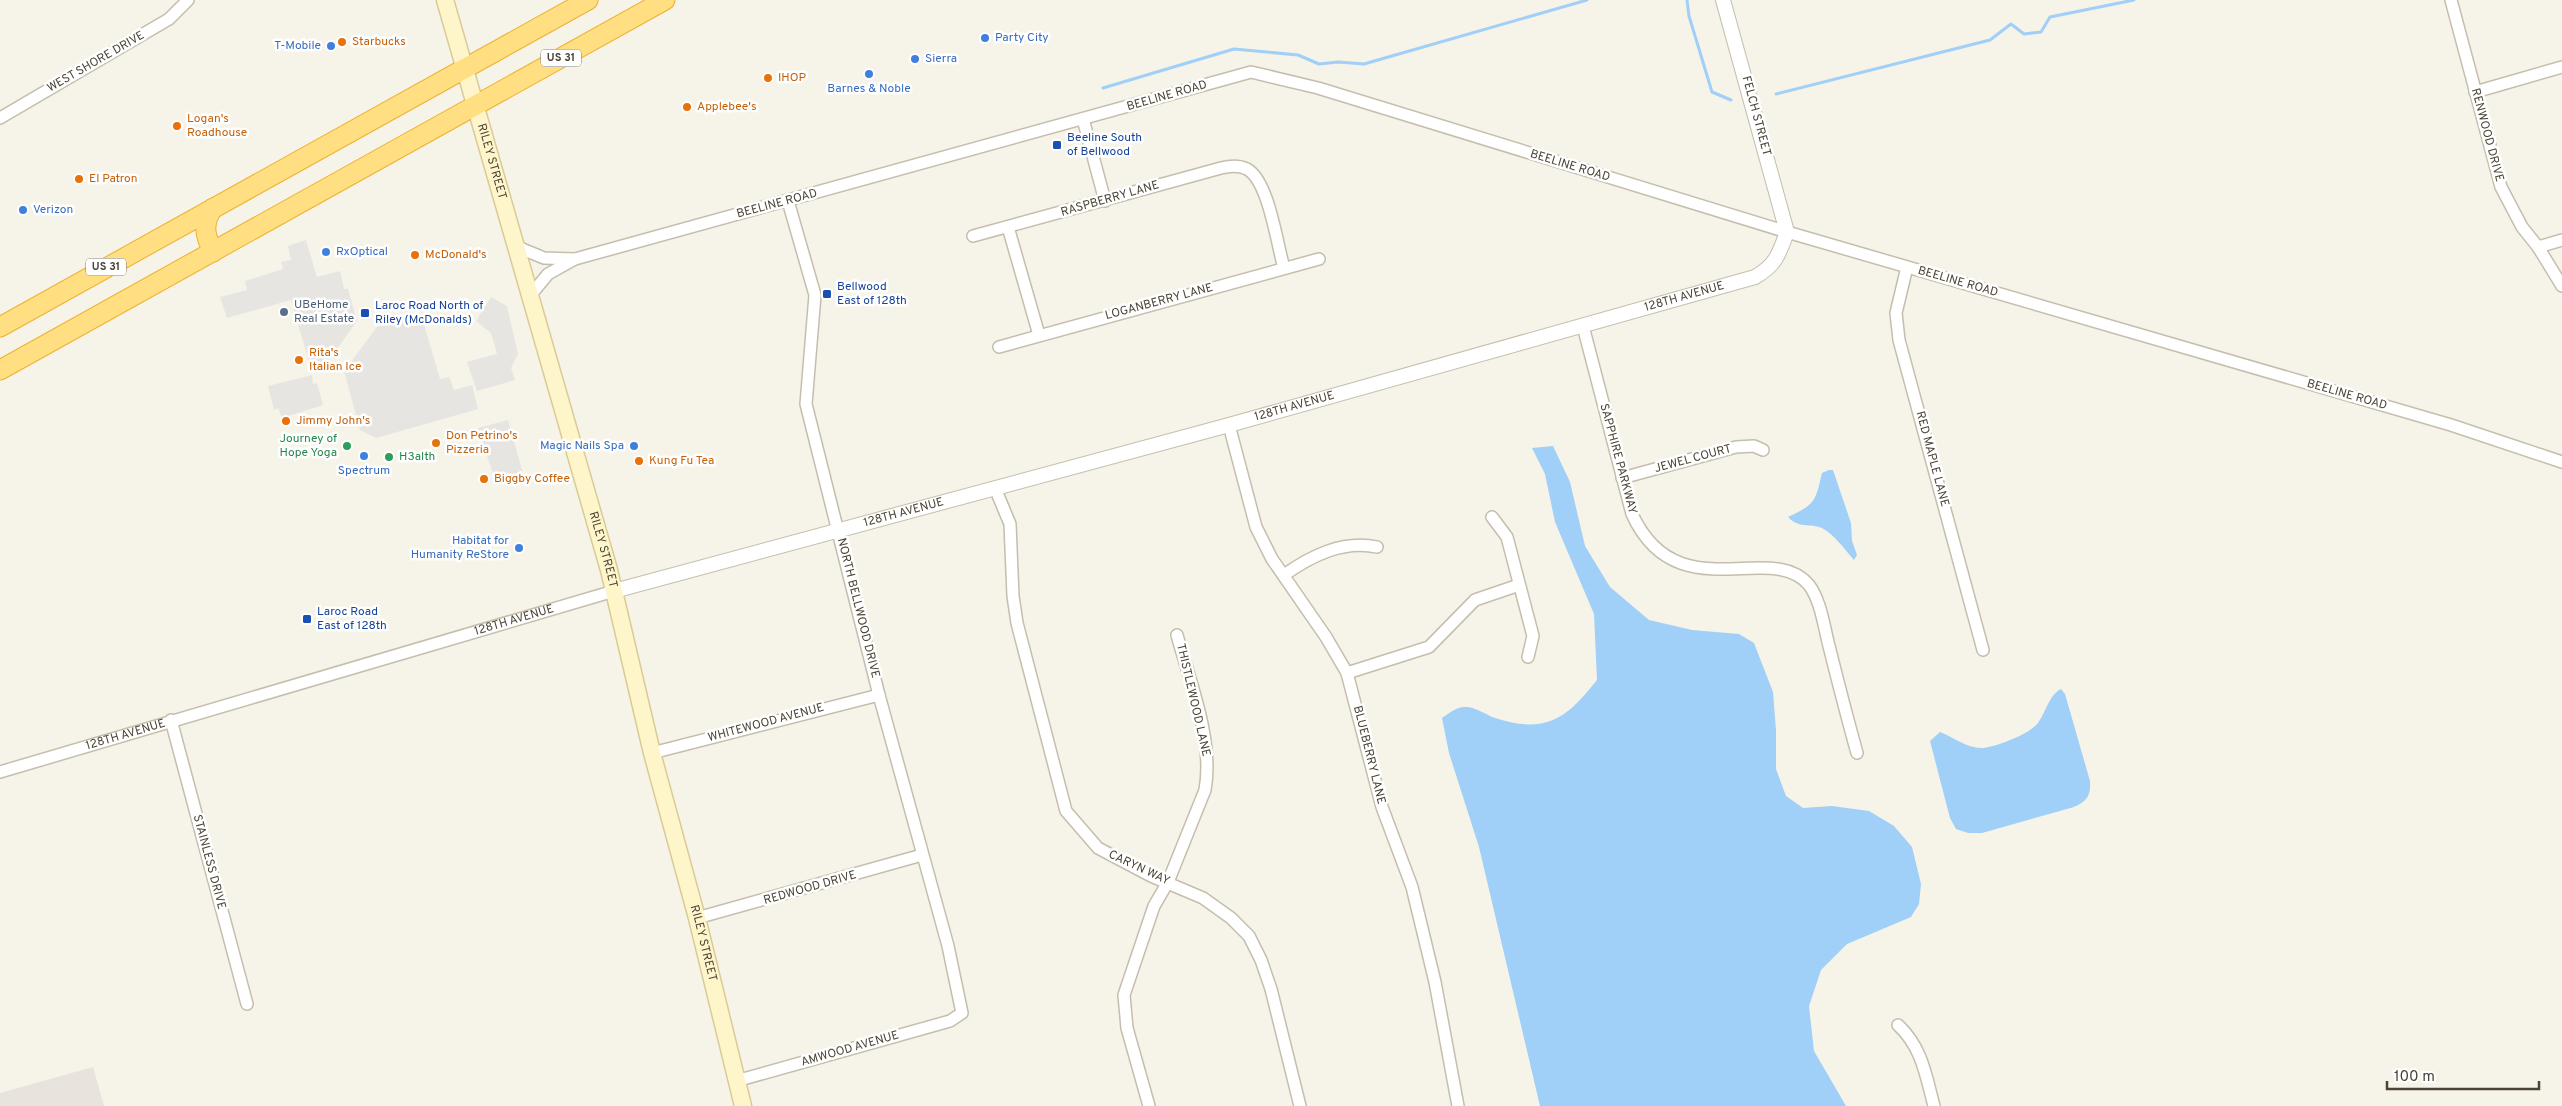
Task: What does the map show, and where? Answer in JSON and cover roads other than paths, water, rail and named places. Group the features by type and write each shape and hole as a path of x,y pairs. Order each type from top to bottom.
{"highway":[{"name":"US 31","path":"0,326 588,0"},
{"name":"US 31","path":"0,370 666,0"},
{"path":"213,208 205,228 205,235 213,252"}],"main road":[{"name":"RILEY STREET","path":"445,0 529,296 559,393 614,591 652,753 697,918 743,1106"}],"street":[{"name":"WEST SHORE DRIVE","path":"0,118 169,19 188,0"},
{"name":"FELCH STREET","path":"1724,0 1787,232"},
{"name":"RENWOOD DRIVE","path":"2451,0 2501,186 2522,227 2538,247 2562,286"},
{"path":"2475,92 2562,67"},
{"name":"BEELINE ROAD","path":"529,296 548,274 574,260 1251,72 1318,88 1787,232 2452,425 2562,462"},
{"path":"1083,119 1105,201"},
{"name":"RASPBERRY LANE","path":"974,236 1221,168 1238,166 1247,168 1257,178 1264,192 1284,268"},
{"name":"NORTH BELLWOOD DRIVE","path":"788,201 815,295 806,404 879,695 948,946 962,1013"},
{"path":"1008,227 1039,335"},
{"name":"128TH AVENUE","path":"0,772 171,720 614,591 1229,425 1756,277 1769,269 1778,258 1787,232"},
{"path":"2538,247 2562,240"},
{"name":"BEELINE ROAD","path":"515,246 544,258 574,260"},
{"name":"LOGANBERRY LANE","path":"999,347 1319,259"},
{"name":"RED MAPLE LANE","path":"1907,267 1896,313 1899,340 1983,650"},
{"name":"SAPPHIRE PARKWAY","path":"1583,326 1622,478 1638,526 1653,546 1683,564 1700,569 1785,569 1795,573 1811,588 1821,615 1857,753"},
{"name":"BLUEBERRY LANE","path":"1229,425 1256,526 1272,559 1326,636 1347,673 1382,807 1412,887 1435,982 1458,1106"},
{"name":"JEWEL COURT","path":"1622,478 1736,447 1754,446 1763,450"},
{"name":"CARYN WAY","path":"995,488 1010,524 1013,596 1017,623 1066,811 1098,848 1151,876 1168,882 1210,903 1231,918 1249,936 1261,960 1271,989 1300,1106"},
{"path":"1492,517 1507,537 1533,636 1528,657"},
{"path":"1284,575 1309,557 1351,544 1377,546"},
{"path":"1347,673 1429,647 1475,600 1519,585"},
{"name":"THISTLEWOOD LANE","path":"1149,1106 1127,1028 1124,994 1154,906 1168,882 1205,790 1208,774 1204,739 1177,634"},
{"name":"WHITEWOOD AVENUE","path":"652,753 879,695"},
{"name":"STAINLESS DRIVE","path":"171,720 247,1004"},
{"name":"REDWOOD DRIVE","path":"697,918 922,855"},
{"name":"AMWOOD AVENUE","path":"736,1082 950,1021 962,1013"},
{"path":"1898,1025 1911,1037 1918,1048 1934,1106"}],"water":[{"path":"1553,446 1570,482 1585,546 1610,587 1649,620 1692,630 1739,634 1754,643 1773,692 1776,769 1786,796 1803,808 1832,806 1869,811 1894,826 1912,847 1921,884 1919,904 1911,917 1847,944 1821,970 1809,1006 1814,1051 1846,1106 1540,1106 1479,847 1449,753 1442,718 1457,709 1470,707 1495,718 1513,723 1541,724 1564,714 1586,694 1597,680 1594,614 1555,522 1545,474 1532,448"},
{"path":"1833,470 1851,523 1852,541 1857,555 1854,560 1827,531 1822,528 1796,523 1788,517 1809,505 1818,491 1822,473"},
{"path":"2061,689 2065,694 2090,781 2090,791 2087,797 2082,803 2074,807 1982,833 1968,833 1956,829 1950,818 1930,741 1940,732 1966,745 1977,748 1989,747 2005,742 2034,727 2041,719 2053,695"}],"waterway":[{"path":"1103,88 1234,49 1298,55 1319,64 1338,62 1364,64 1587,0"},
{"path":"1687,0 1689,16 1712,92 1731,100"},
{"path":"1776,94 1990,40 2011,24 2024,34 2041,32 2050,17 2134,0"}],"place":[{"name":"Party City","path":"985,38"},
{"name":"Starbucks","path":"342,42"},
{"name":"T-Mobile","path":"331,46"},
{"name":"Sierra","path":"915,59"},
{"name":"Barnes & Noble","path":"869,74"},
{"name":"IHOP","path":"768,78"},
{"name":"Applebee's","path":"687,107"},
{"name":"Logan's Roadhouse","path":"177,126"},
{"name":"Beeline South of Bellwood","path":"1057,145"},
{"name":"El Patron","path":"79,179"},
{"name":"Verizon","path":"23,210"},
{"name":"RxOptical","path":"326,252"},
{"name":"McDonald's","path":"415,255"},
{"name":"Bellwood East of 128th","path":"827,294"},
{"name":"UBeHome Real Estate","path":"284,312"},
{"name":"Laroc Road North of Riley (McDonalds)","path":"365,313"},
{"name":"Rita's Italian Ice","path":"299,360"},
{"name":"Jimmy John's","path":"286,421"},
{"name":"Don Petrino's Pizzeria","path":"436,443"},
{"name":"Journey of Hope Yoga","path":"347,446"},
{"name":"Magic Nails Spa","path":"634,446"},
{"name":"Spectrum","path":"364,456"},
{"name":"H3alth","path":"389,457"},
{"name":"Kung Fu Tea","path":"639,461"},
{"name":"Biggby Coffee","path":"484,479"},
{"name":"Habitat for Humanity ReStore","path":"519,548"},
{"name":"Laroc Road East of 128th","path":"307,619"}]}
